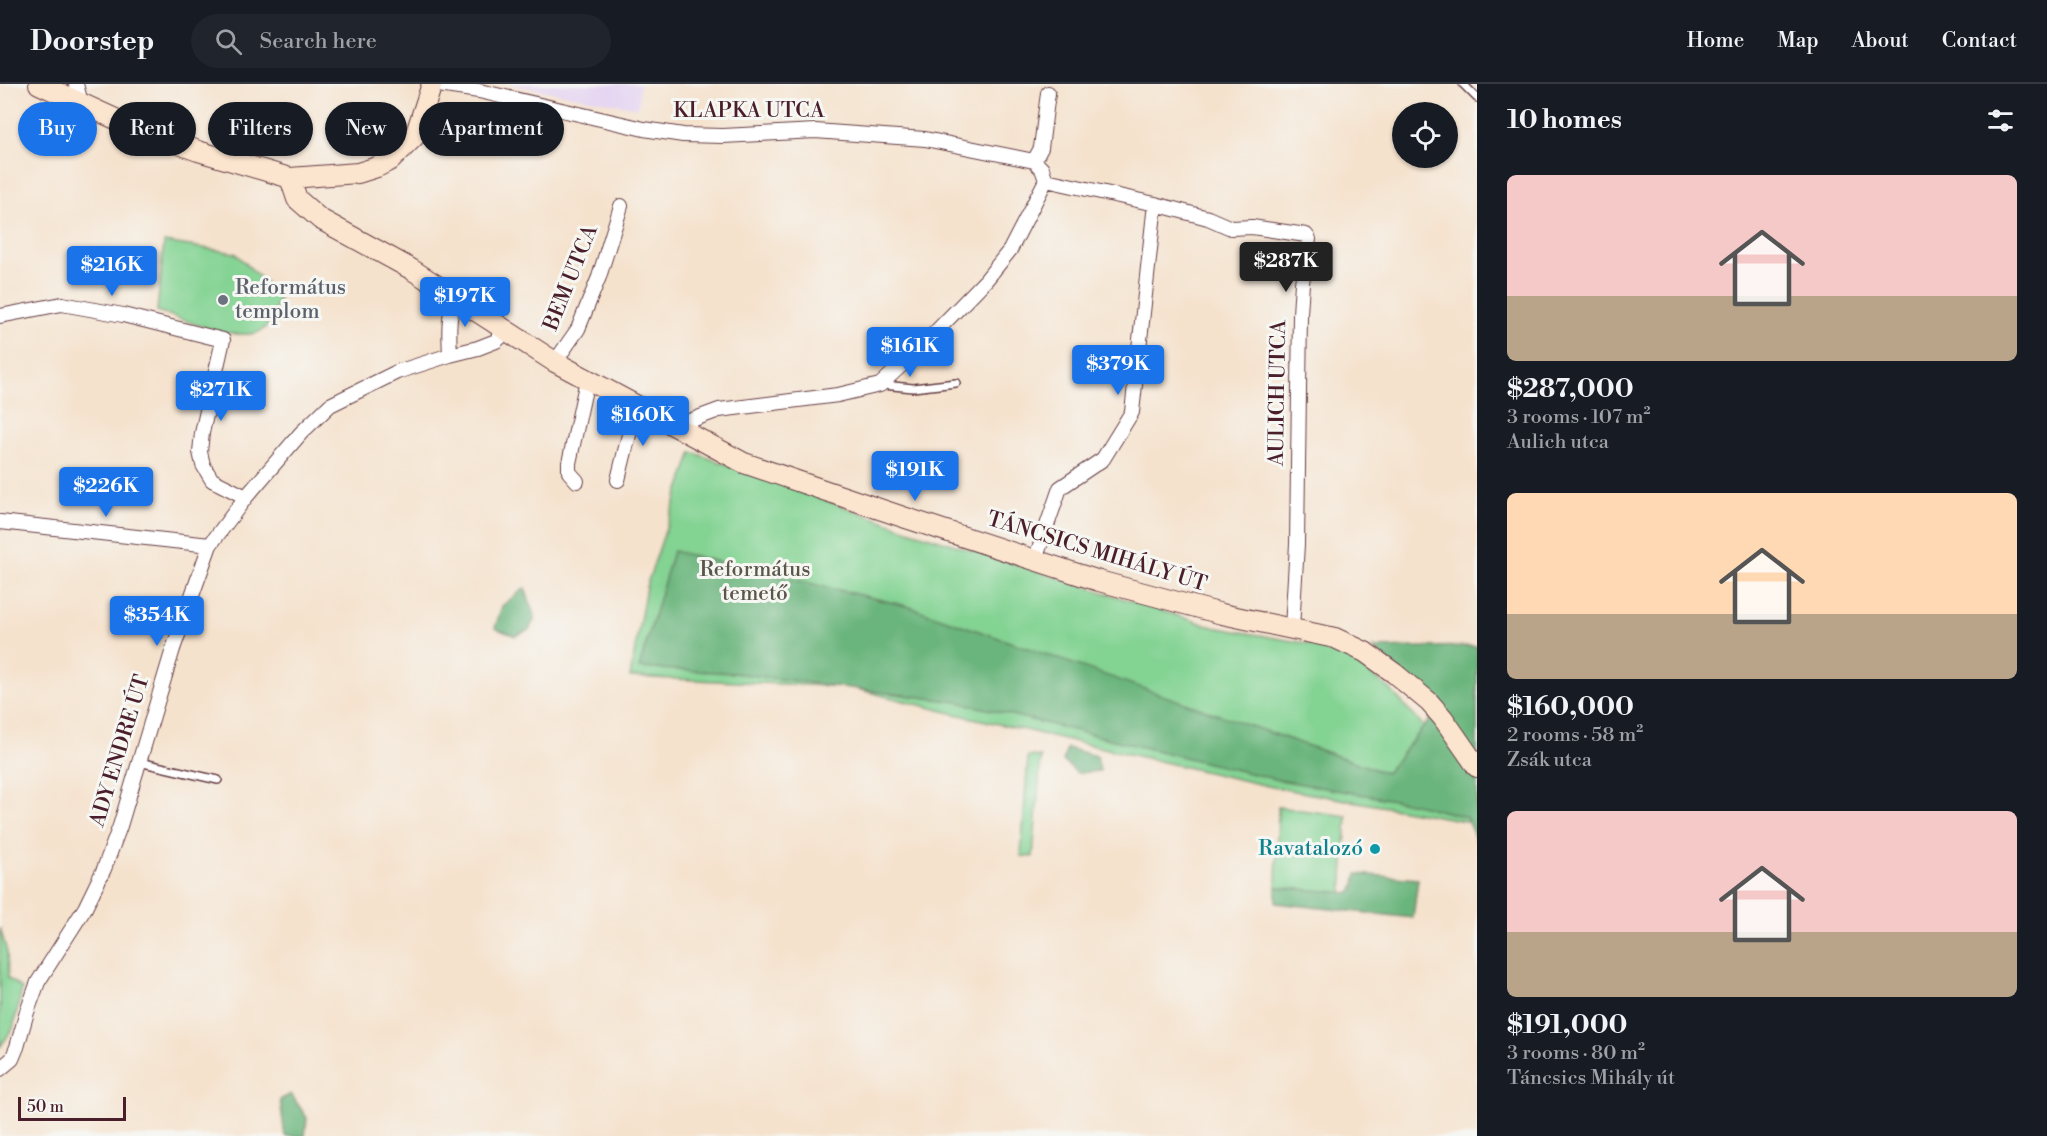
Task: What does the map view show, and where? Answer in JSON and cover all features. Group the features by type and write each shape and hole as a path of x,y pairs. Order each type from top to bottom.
{"main road":[{"path":"39,84 78,93"},
{"path":"65,84 133,127 198,151 290,178 358,173 390,160 415,136 432,84"},
{"name":"TÁNCSICS MIHÁLY ÚT","path":"290,178 297,199 320,219 411,269 555,362 744,463 1099,581 1222,614 1335,638 1365,652 1429,702 1477,767"}],"street":[{"name":"KLAPKA UTCA","path":"432,84 479,91 644,129 683,135 723,136 815,131 925,139 1034,161"},
{"path":"674,426 719,410 838,395 880,385 928,340 986,280 1010,250 1046,180 1042,169 1034,161 1041,148 1048,93"},
{"name":"AULICH UTCA","path":"1046,180 1155,204 1208,218 1231,228 1252,227 1306,234 1309,239 1300,314 1298,544 1292,628"},
{"path":"1035,560 1060,488 1103,459 1132,412 1155,204"},
{"name":"BEM UTCA","path":"555,362 578,329 599,277 621,206"},
{"path":"450,355 449,331 455,297"},
{"path":"0,316 62,304 123,315 223,340 202,433 200,452 203,465 212,480 246,497"},
{"name":"ADY ENDRE ÚT","path":"0,1069 12,1059 38,982 85,908 104,869 120,826 172,649 210,545 246,497 301,433 330,405 397,372 478,348 496,341 506,332"},
{"path":"577,480 569,472 569,463 587,380"},
{"path":"618,480 636,406"},
{"path":"0,522 210,545"}],"lane":[{"path":"1463,84 1477,98"},
{"path":"880,385 913,388 956,383"},
{"path":"139,762 218,780"}],"shaded area":[{"path":"508,84 640,84 638,108"}],"green space":[{"path":"164,242 235,253 274,291 280,294 268,325 256,333 229,333 157,311"},
{"name":"Református temető","path":"692,452 908,530 1213,627 1334,648 1389,688 1434,738 1477,823 1272,787 955,714 849,687 630,677 646,587"},
{"path":"673,551 907,606 1386,773 1440,707 1373,648 1477,646 1477,843 1466,817 1411,803 1274,779 958,702 734,673 639,668"},
{"path":"525,588 535,618 529,630 515,636 495,628 502,606"},
{"path":"1067,748 1097,756 1100,771 1077,773 1063,761"},
{"path":"1028,756 1041,757 1033,857 1021,856"},
{"path":"1278,807 1347,816 1342,894 1276,887"},
{"path":"1357,874 1418,879 1413,918 1276,903 1276,887 1350,893 1354,888"},
{"path":"0,928 7,952 8,978 22,989 13,1029 0,1047"},
{"path":"291,1094 307,1118 305,1136 285,1136 280,1100"}],"place":[{"name":"Református templom","path":"223,300"},
{"name":"Ravatalozó","path":"1375,849"}]}
